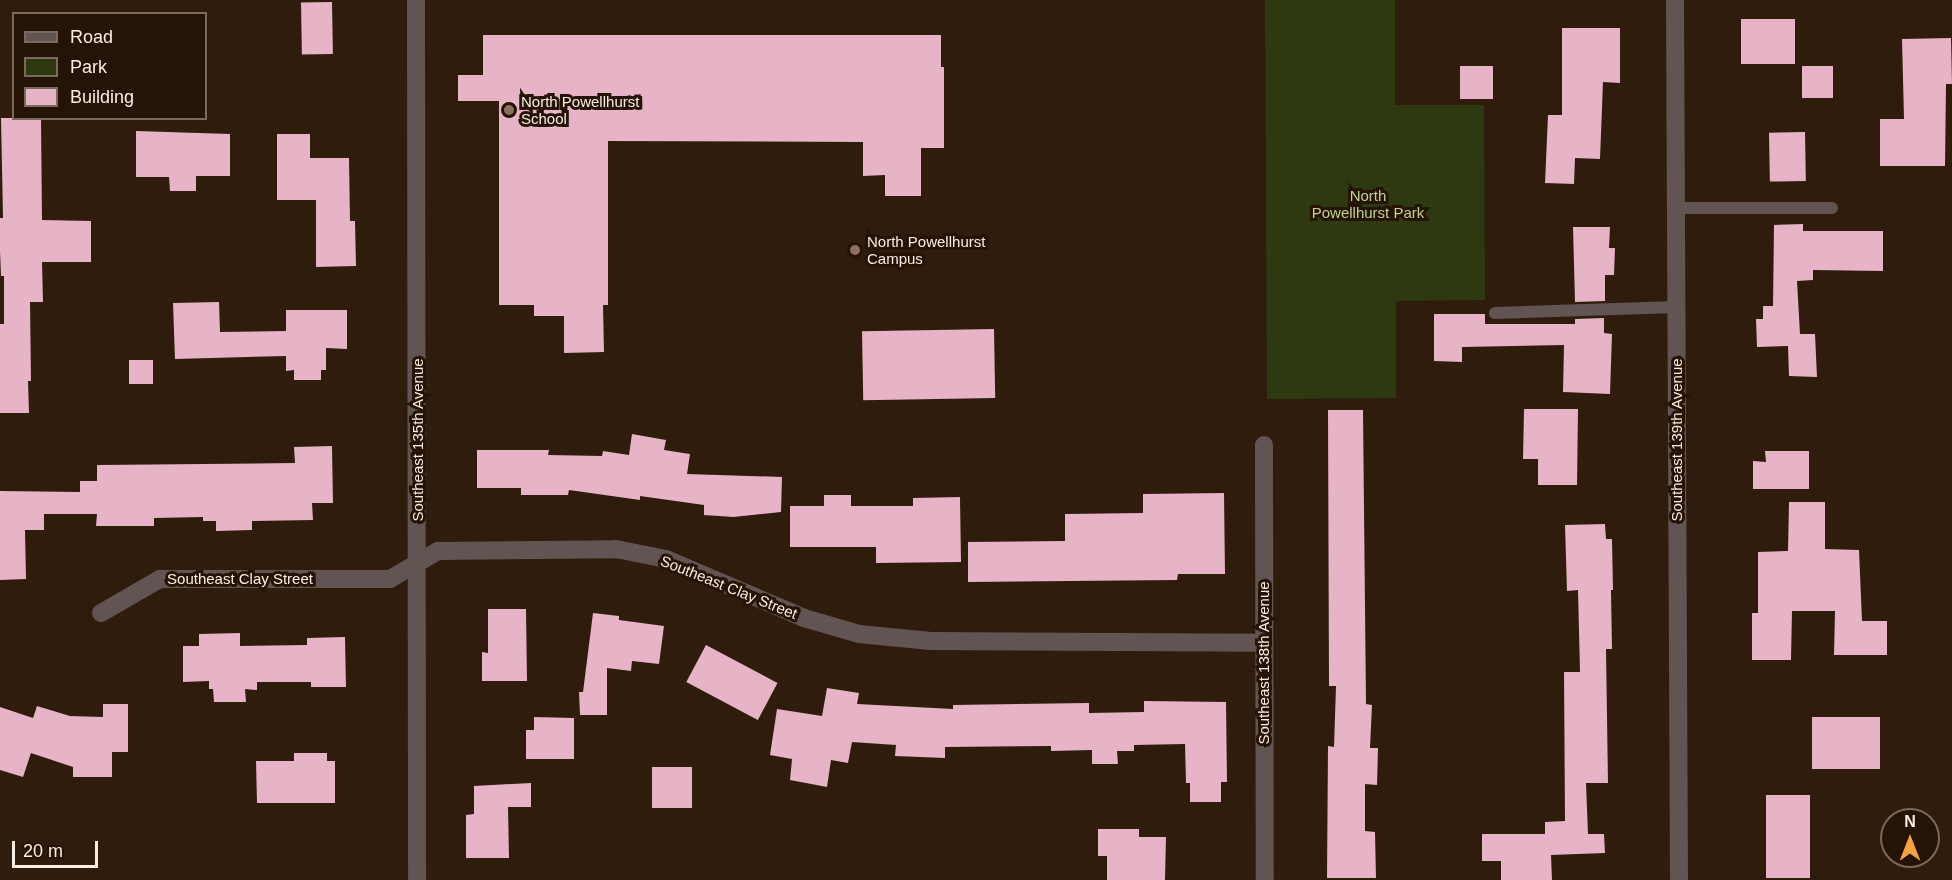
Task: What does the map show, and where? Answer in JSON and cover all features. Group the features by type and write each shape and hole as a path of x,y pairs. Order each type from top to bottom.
{"street":[{"name":"Southeast 135th Avenue","path":"416,0 417,880"},
{"name":"Southeast 139th Avenue","path":"1675,0 1679,880"},
{"name":"Southeast 138th Avenue","path":"1264,445 1265,880"},
{"name":"Southeast Clay Street","path":"101,613 160,579 390,579 438,551 616,549 666,559 804,618 859,634 931,641 1264,643"}],"lane":[{"path":"1676,208 1832,208"},
{"path":"1495,313 1676,308"}],"green space":[{"name":"North Powellhurst Park","path":"1265,0 1395,0 1395,105 1484,105 1485,300 1396,301 1396,398 1267,399"}],"building":[{"path":"332,2 333,54 302,55 301,3"},
{"path":"1741,19 1795,19 1795,64 1741,64"},
{"path":"1562,28 1620,28 1620,83 1603,82 1600,159 1575,158 1574,184 1545,183 1548,115 1562,115"},
{"path":"483,35 941,35 941,67 944,67 944,148 921,148 921,196 885,196 885,175 863,176 863,142 608,141 608,305 603,305 604,352 564,353 564,316 534,316 534,305 499,305 499,101 458,101 458,75 483,75"},
{"path":"1951,38 1952,84 1946,84 1945,166 1880,166 1880,119 1904,119 1902,39"},
{"path":"1460,66 1493,66 1493,99 1460,99"},
{"path":"1802,66 1833,66 1833,98 1802,98"},
{"path":"1,118 41,120 42,220 91,221 91,262 42,262 43,302 30,302 29,413 0,413 0,324 4,324 4,276 1,276 0,218 3,218"},
{"path":"136,131 230,134 230,176 196,176 196,191 170,191 169,177 136,177"},
{"path":"1805,132 1806,181 1770,182 1769,133"},
{"path":"277,134 310,134 310,158 349,158 350,221 355,221 356,266 316,267 316,200 277,200"},
{"path":"1803,224 1803,231 1883,231 1883,271 1813,270 1813,280 1797,281 1800,334 1815,334 1817,377 1789,376 1788,346 1757,347 1756,319 1763,319 1763,306 1773,306 1774,225"},
{"path":"1573,227 1610,227 1609,248 1615,248 1614,275 1605,275 1605,301 1575,302"},
{"path":"219,302 220,332 286,331 286,310 347,310 347,349 326,348 326,370 321,370 321,380 294,380 294,370 286,371 286,356 175,359 173,303"},
{"path":"1434,314 1485,314 1485,324 1575,324 1575,319 1604,318 1604,333 1612,334 1610,394 1563,392 1564,345 1462,347 1462,362 1434,361"},
{"path":"994,329 995,398 863,400 862,331"},
{"path":"129,360 153,360 153,384 129,384"},
{"path":"1524,409 1578,409 1577,485 1538,485 1538,459 1523,459"},
{"path":"1328,410 1363,410 1366,704 1372,705 1370,748 1378,748 1377,785 1365,784 1365,831 1375,832 1376,878 1327,878 1328,746 1334,747 1336,686 1329,686"},
{"path":"632,434 666,440 664,450 690,454 687,474 782,477 781,512 733,517 704,515 704,505 640,496 640,500 569,490 568,495 521,495 521,488 477,488 477,450 549,450 548,455 602,456 603,451 629,455"},
{"path":"332,446 333,503 312,503 313,520 252,521 252,530 216,531 216,521 203,521 203,517 154,518 154,526 96,526 97,514 44,514 44,530 25,530 26,579 0,580 0,491 80,492 80,481 97,481 97,465 295,463 294,447"},
{"path":"1765,451 1809,451 1809,489 1753,489 1753,461 1766,462"},
{"path":"1224,493 1225,574 1178,574 1177,580 968,582 968,542 1065,541 1065,514 1143,513 1143,494"},
{"path":"824,495 851,495 851,506 913,506 913,498 960,497 961,562 876,563 876,547 790,547 790,506 824,506"},
{"path":"1789,502 1825,502 1825,549 1859,550 1862,621 1887,621 1887,655 1834,655 1835,611 1792,611 1791,660 1752,660 1752,613 1758,613 1758,552 1788,551"},
{"path":"1605,524 1606,539 1612,539 1613,590 1611,590 1612,649 1606,649 1608,783 1586,783 1588,834 1604,834 1605,853 1551,855 1552,880 1501,880 1501,861 1482,861 1482,834 1545,834 1545,822 1565,821 1564,672 1580,672 1578,590 1567,591 1565,525"},
{"path":"488,609 526,609 527,681 482,681 482,652 488,653"},
{"path":"593,613 619,616 619,620 664,626 659,664 632,661 631,671 607,668 607,715 580,715 579,692 583,692"},
{"path":"240,633 240,646 307,645 307,638 345,637 346,687 311,687 311,682 257,682 257,690 245,689 246,702 214,702 213,689 209,689 209,681 183,682 183,646 199,646 199,634"},
{"path":"706,645 778,683 758,720 686,682"},
{"path":"827,688 859,693 857,704 953,709 953,705 1089,703 1089,713 1144,712 1144,701 1226,702 1227,782 1221,782 1221,802 1190,802 1190,783 1186,783 1185,744 1134,745 1134,751 1117,751 1118,764 1092,764 1092,750 1051,751 1051,746 945,747 945,758 895,756 896,745 852,742 848,763 831,760 827,787 790,780 792,759 770,755 777,709 822,716"},
{"path":"103,704 128,704 128,752 112,752 112,777 73,777 73,767 31,753 23,777 0,770 0,707 33,718 37,706 70,716 103,717"},
{"path":"534,717 574,718 574,759 526,759 526,730 534,730"},
{"path":"1812,717 1880,717 1880,769 1812,769"},
{"path":"294,753 327,753 327,761 335,761 335,803 257,803 256,761 294,761"},
{"path":"652,767 692,767 692,808 652,808"},
{"path":"531,783 531,807 508,807 509,858 466,858 466,815 474,814 474,786"},
{"path":"1766,795 1810,795 1810,878 1766,878"},
{"path":"1098,829 1139,829 1139,837 1166,837 1165,880 1107,880 1107,856 1098,856"}],"place":[{"name":"North Powellhurst School","path":"509,110"},
{"name":"North Powellhurst Campus","path":"855,250"}]}
